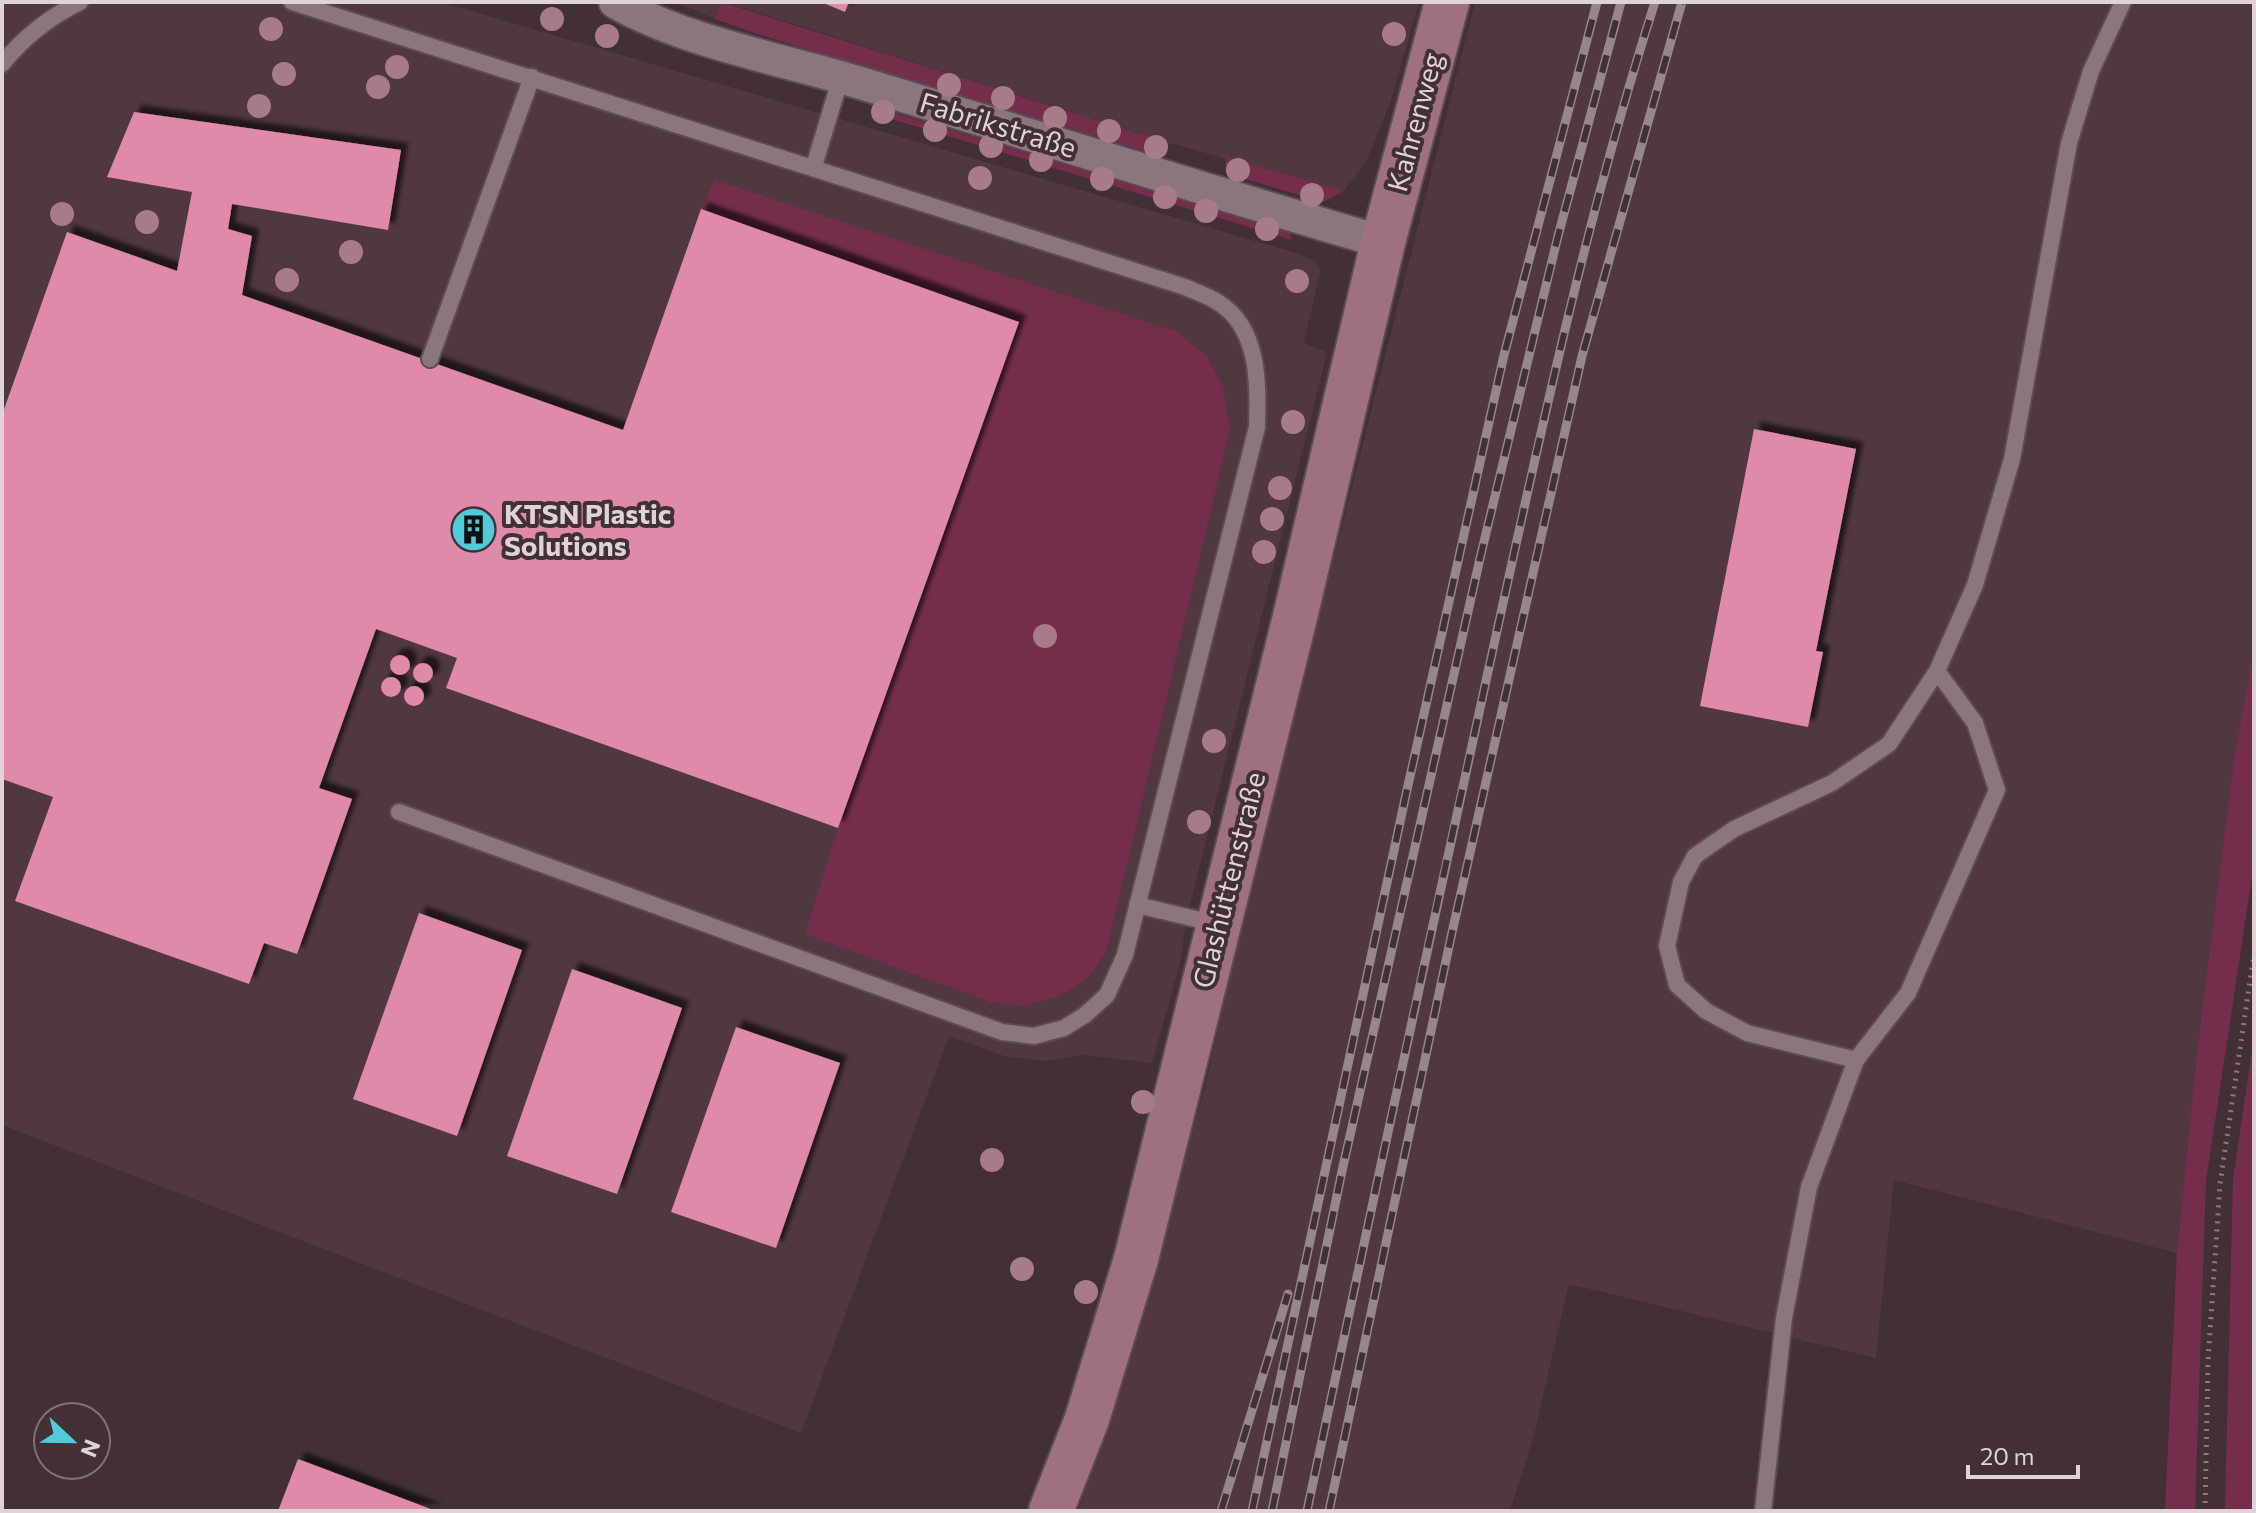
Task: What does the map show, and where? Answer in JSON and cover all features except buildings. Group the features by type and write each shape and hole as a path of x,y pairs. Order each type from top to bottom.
{"street":[{"name":"Fabrikstraße","path":"615,2 637,15 710,39 1383,242"},
{"name":"Kahrenweg","path":"1383,242 1447,2"},
{"name":"Glashüttenstraße","path":"1051,1511 1087,1419 1136,1259 1295,617 1383,242"}],"lane":[{"path":"2,64 21,41 59,12 80,2"},
{"path":"292,2 814,166 1185,287 1221,304 1242,327 1252,351 1258,379 1257,427 1125,955 1107,995 1085,1015 1064,1028 1034,1036 1002,1032 399,812"},
{"path":"1856,1060 1747,1033 1706,1011 1677,985 1667,946 1681,882 1695,856 1734,829 1832,783 1889,744 1937,671 1975,585 2012,459 2069,143 2091,71 2123,2"},
{"path":"430,359 532,77"},
{"path":"814,166 841,77"},
{"path":"1763,1511 1784,1318 1809,1187 1856,1060 1908,993 1997,790 1975,723 1937,671"},
{"path":"1137,905 1218,925"}],"path":[{"path":"2205,1511 2208,1361 2220,1184 2254,954"}],"shaded area":[{"path":"2,2 441,2 1299,254 1314,261 1321,269 1304,343 1327,352 1187,917 1180,963 1152,1063 1085,1055 1045,1061 1004,1056 949,1036 801,1433 2,1125"},
{"path":"675,2 721,2 715,19"},
{"path":"721,2 1170,143 1160,156 770,38 715,19"},
{"path":"724,2 1419,2 1390,103 1366,162 1344,191 1170,143"},
{"path":"1475,2 2254,2 2254,650 2235,752 2198,1043 2177,1253 1894,1180 1876,1358 1569,1284 1534,1435 1510,1511 1078,1511 1110,1420 1205,1087 1248,897"},
{"path":"877,108 1289,232 1292,240 875,114"},
{"path":"1225,157 1344,191 1323,202 1226,173"},
{"path":"715,180 1175,331 1207,356 1223,387 1230,429 1106,953 1085,981 1057,997 1024,1006 990,1002 805,934 838,828 1018,323 701,209"},
{"path":"2254,650 2254,863 2206,1181 2195,1511 2165,1511 2177,1253 2198,1043 2235,752"},
{"path":"2254,1037 2254,1511 2225,1511 2233,1179"}],"railway":[{"path":"1252,1511 1504,355 1597,2"},
{"path":"1272,1511 1342,1171 1481,554 1558,236 1621,2"},
{"path":"1307,1511 1543,425 1606,170 1655,2"},
{"path":"1329,1511 1451,937 1582,356 1682,2"},
{"path":"1221,1511 1288,1294"}],"place":[{"name":"KTSN Plastic Solutions","path":"473,530"}]}
